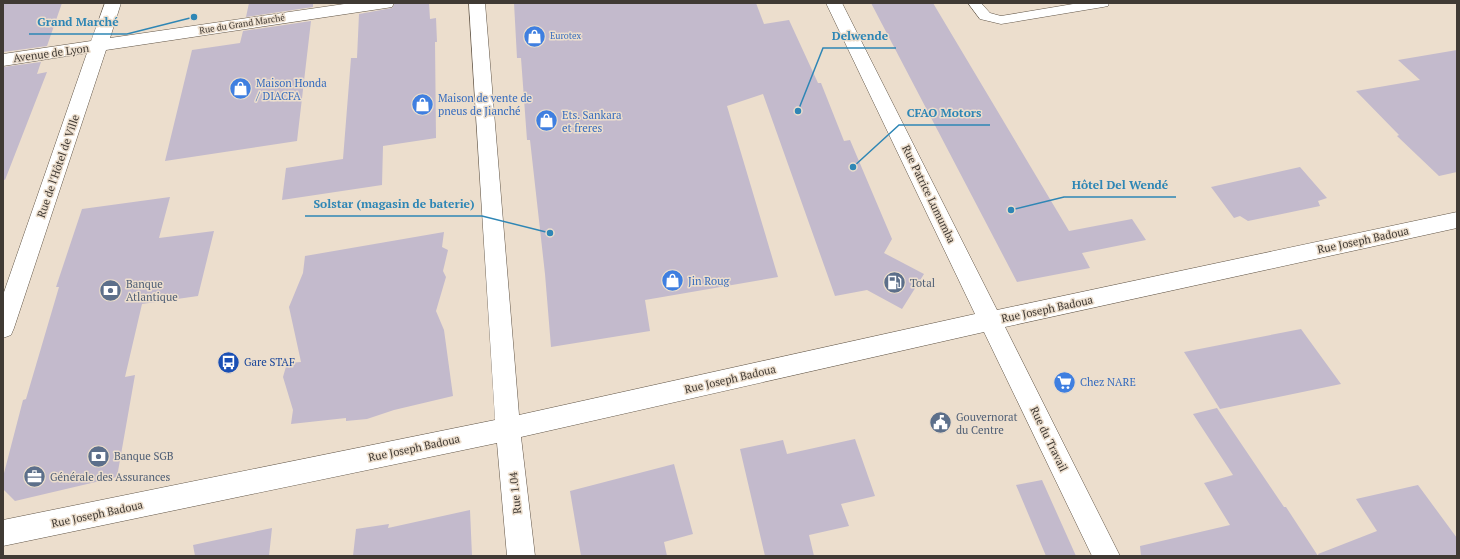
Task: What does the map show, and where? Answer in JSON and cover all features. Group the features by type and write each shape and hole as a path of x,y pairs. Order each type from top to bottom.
{"street":[{"name":"Rue de l'Hôtel de Ville","path":"4,324 113,3"},
{"name":"Rue du Grand Marché","path":"99,46 386,3"},
{"name":"Rue 1.04","path":"477,3 508,429 521,556"},
{"name":"Rue Patrice Lumumba","path":"834,3 992,321"},
{"name":"Avenue de Lyon","path":"3,60 99,46"},
{"name":"Rue Joseph Badoua","path":"3,533 508,429 992,321 1457,220"},
{"name":"Rue du Travail","path":"992,321 1106,556"}],"lane":[{"path":"974,3 985,16 1001,20 1049,7 1103,3"}],"building":[{"path":"3,3 62,3 47,46 3,52"},
{"path":"249,3 313,3 313,7 246,17"},
{"path":"395,3 429,3 430,19 436,18 436,138 383,146 382,185 282,200 286,168 343,159 351,58 357,58 359,14 392,8"},
{"path":"514,3 756,3 764,24 789,20 818,83 821,83 844,141 850,140 892,239 884,253 924,274 902,309 867,290 835,296 763,94 727,106 778,277 645,300 650,331 551,347 545,274 530,140 527,140 521,58 517,58"},
{"path":"871,3 933,3 1069,231 1132,219 1146,240 1082,253 1090,268 1017,282"},
{"path":"311,21 297,141 165,161 192,50 240,43 243,31"},
{"path":"1457,50 1457,172 1439,176 1397,136 1399,135 1356,91 1420,80 1398,60"},
{"path":"41,62 37,74 47,72 5,180 3,179 3,67"},
{"path":"1300,167 1327,198 1318,201 1320,206 1248,221 1240,216 1234,218 1211,187"},
{"path":"170,197 159,238 214,231 198,296 142,304 125,377 135,375 117,477 15,501 3,489 3,477 23,400 26,399 59,287 56,287 82,209"},
{"path":"444,232 442,247 448,250 443,271 446,277 436,311 444,330 453,396 394,410 367,419 346,421 346,418 291,424 293,410 283,377 287,363 301,362 289,307 303,273 305,256"},
{"path":"1301,329 1341,384 1220,409 1184,352"},
{"path":"1217,408 1318,556 1141,556 1140,546 1230,525 1204,483 1233,475 1193,414"},
{"path":"855,439 875,496 841,504 849,526 809,535 814,556 765,556 740,449 783,440 787,454"},
{"path":"674,464 693,534 664,542 667,556 581,556 570,491"},
{"path":"1042,480 1076,556 1046,556 1016,485"},
{"path":"1418,485 1457,538 1457,556 1319,556 1318,554 1377,531 1356,499"},
{"path":"470,510 472,556 353,556 356,529 389,524 388,528"},
{"path":"272,528 269,556 195,556 193,545"}],"place":[{"name":"Grand Marché","path":"194,17"},
{"name":"Eurotex","path":"535,36"},
{"name":"Maison Honda / DIACFA","path":"240,89"},
{"name":"Maison de vente de pneus de Jianché","path":"422,104"},
{"name":"Delwende","path":"798,111"},
{"name":"Ets. Sankara et freres","path":"547,121"},
{"name":"CFAO Motors","path":"853,167"},
{"name":"Hôtel Del Wendé","path":"1011,210"},
{"name":"Solstar (magasin de baterie)","path":"550,233"},
{"name":"Jin Roug","path":"672,281"},
{"name":"Total","path":"895,283"},
{"name":"Banque Atlantique","path":"110,290"},
{"name":"Gare STAF","path":"228,362"},
{"name":"Chez NARE","path":"1064,382"},
{"name":"Gouvernorat du Centre","path":"941,423"},
{"name":"Banque SGB","path":"98,456"},
{"name":"Générale des Assurances","path":"34,477"}]}
